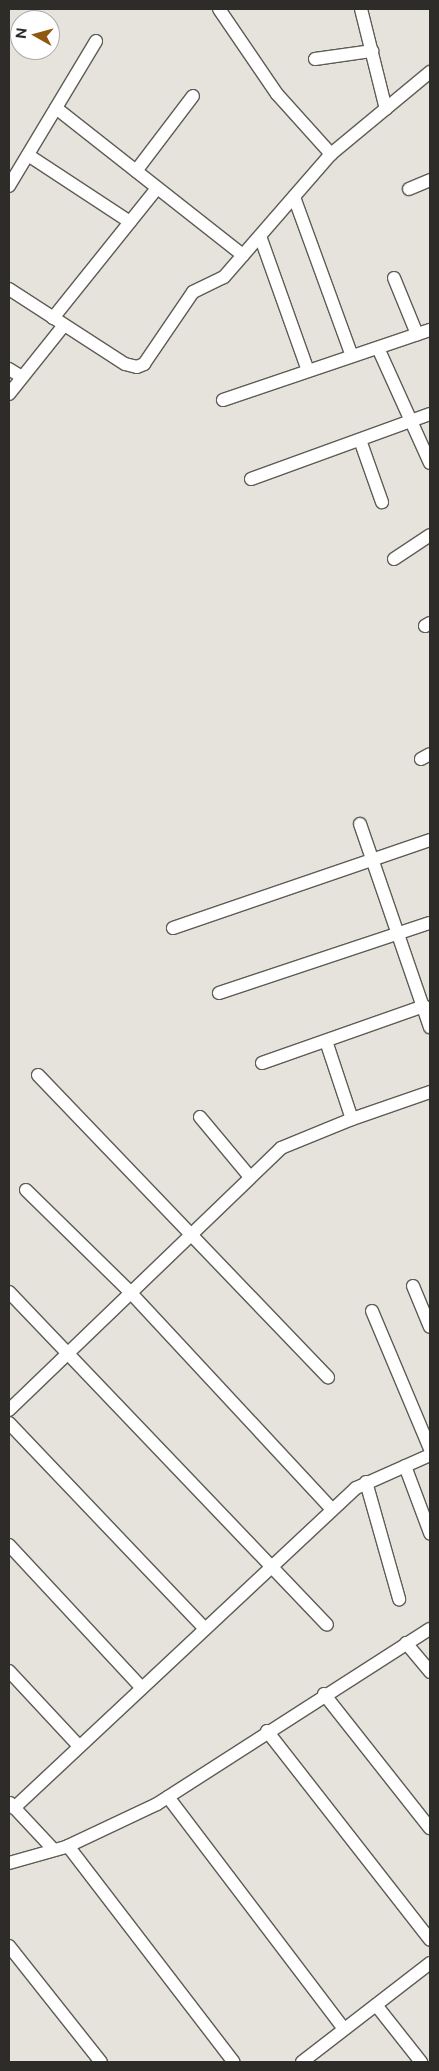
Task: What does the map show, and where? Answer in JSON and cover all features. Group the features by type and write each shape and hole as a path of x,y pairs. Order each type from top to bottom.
{"street":[{"path":"219,9 277,94 331,154"},
{"path":"361,9 386,109"},
{"path":"9,184 96,41"},
{"path":"315,59 372,51"},
{"path":"9,290 125,364 137,367 150,357 194,292 224,277 331,154 430,72"},
{"path":"136,171 193,96"},
{"path":"56,108 243,255"},
{"path":"28,155 130,222"},
{"path":"409,189 430,180"},
{"path":"53,318 157,188"},
{"path":"294,197 352,356"},
{"path":"260,236 308,371"},
{"path":"394,278 417,334"},
{"path":"9,394 64,325"},
{"path":"223,400 430,330"},
{"path":"378,348 409,422 430,463"},
{"path":"9,369 22,378"},
{"path":"251,479 430,414"},
{"path":"360,440 382,502"},
{"path":"394,559 430,535"},
{"path":"360,824 430,1027"},
{"path":"173,928 430,840"},
{"path":"219,993 430,923"},
{"path":"262,1063 424,1006"},
{"path":"326,1041 352,1118"},
{"path":"38,1075 328,1377"},
{"path":"9,1410 281,1148 352,1118 430,1092"},
{"path":"200,1118 250,1177"},
{"path":"26,1190 131,1293 332,1509"},
{"path":"413,1286 430,1327"},
{"path":"9,1292 327,1624"},
{"path":"372,1311 430,1449"},
{"path":"9,1423 204,1628"},
{"path":"54,1850 11,1805 79,1746 270,1565 332,1509 366,1482 430,1455"},
{"path":"404,1466 430,1533"},
{"path":"366,1482 399,1599"},
{"path":"9,1545 142,1687"},
{"path":"9,1864 68,1846 168,1797 324,1694 430,1628"},
{"path":"406,1643 430,1672"},
{"path":"9,1671 79,1746"},
{"path":"324,1694 430,1828"},
{"path":"267,1731 430,1940"},
{"path":"168,1797 344,2029"},
{"path":"68,1846 234,2062"},
{"path":"9,1946 101,2062"},
{"path":"302,2062 430,1963"},
{"path":"376,2005 421,2062"}]}
